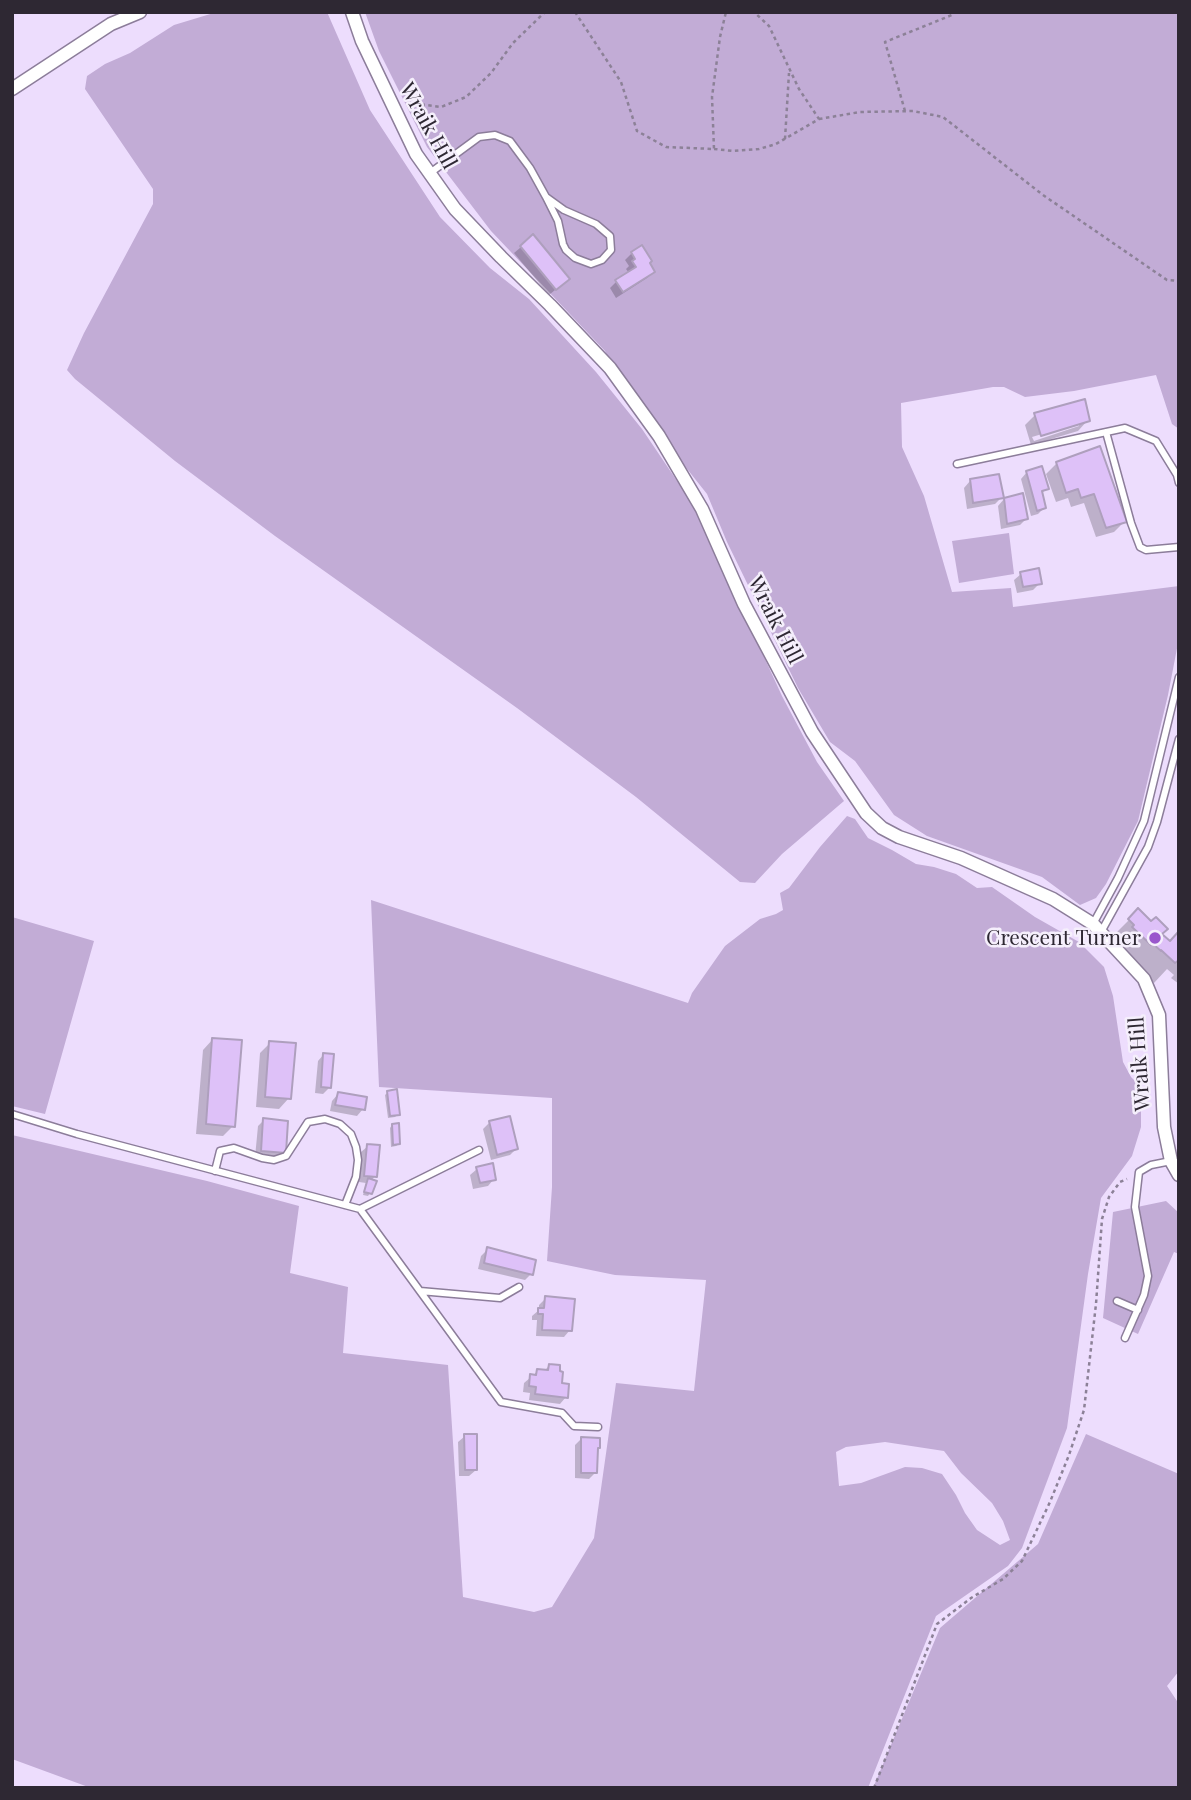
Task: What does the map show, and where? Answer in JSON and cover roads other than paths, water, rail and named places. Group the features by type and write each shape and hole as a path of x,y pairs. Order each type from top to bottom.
{"street":[{"path":"12,89 111,24 140,12"},
{"name":"Wraik Hill","path":"352,12 362,40 416,154 455,209 610,368 659,436 702,509 744,604 812,732 866,813 882,828 899,837 961,858 1053,900 1097,928 1144,979 1159,1015 1164,1126 1171,1161 1179,1175"}],"lane":[{"path":"430,173 479,137 495,135 510,141 547,197 558,221 566,250 575,258 590,264 602,260 611,250 610,236 596,224 564,210 547,197"},
{"path":"957,464 1125,428 1156,441 1179,483"},
{"path":"1106,432 1140,547 1146,551 1179,547"},
{"path":"1097,928 1144,821 1179,677"},
{"path":"1097,928 1148,847 1179,739"},
{"path":"12,1114 360,1209 501,1402 562,1413 574,1426 598,1427"},
{"path":"215,1171 220,1151 234,1148 274,1160 286,1156 308,1122 325,1119 340,1124 351,1135 356,1147 356,1177 345,1205"},
{"path":"360,1209 479,1150"},
{"path":"1125,1338 1144,1295 1148,1276 1135,1207 1139,1172 1151,1165 1171,1161"},
{"path":"420,1291 500,1298 519,1287"},
{"path":"1117,1301 1138,1310"}],"place":[{"name":"Crescent Turner","path":"1155,938"}]}
